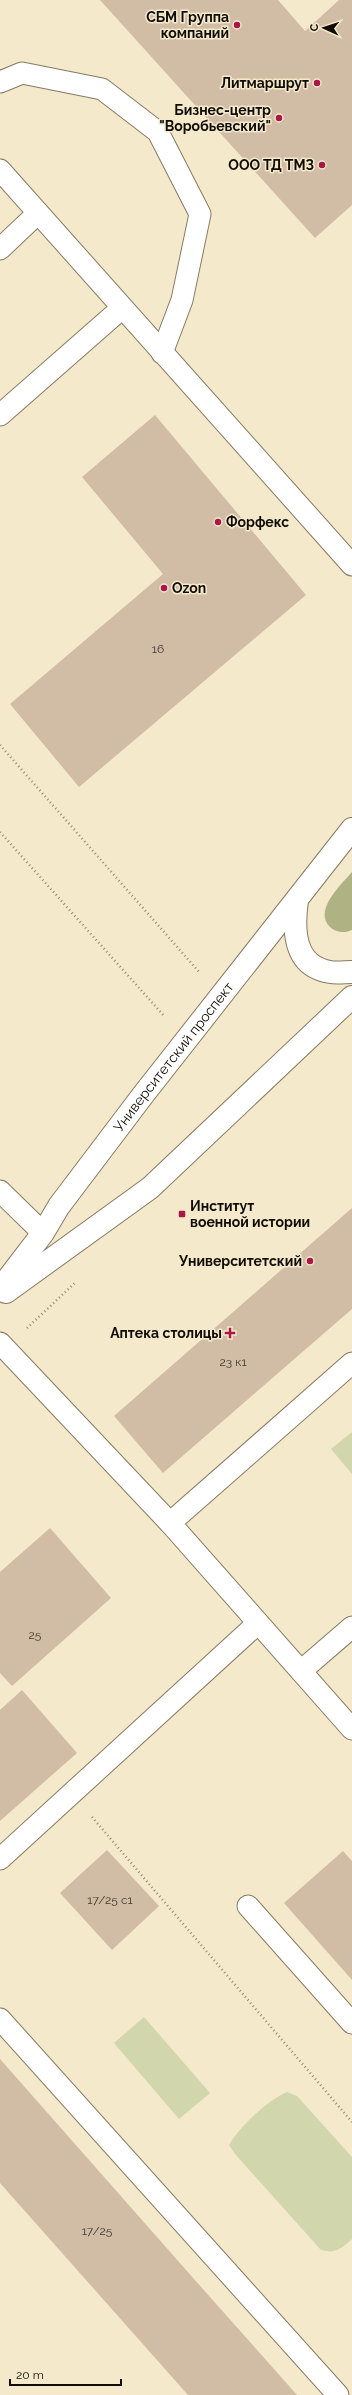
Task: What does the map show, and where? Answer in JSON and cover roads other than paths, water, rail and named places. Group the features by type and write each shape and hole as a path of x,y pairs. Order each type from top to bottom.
{"main road":[{"name":"Университетский проспект","path":"0,1289 43,1233 59,1206 143,1096 352,829"},
{"path":"296,900 294,923 296,943 308,962 329,972 352,972"},
{"path":"0,1296 150,1188 352,997"}],"lane":[{"path":"0,82 22,73 102,89 158,132 200,214 182,300 162,353"},
{"path":"0,170 352,565"},
{"path":"0,249 38,213"},
{"path":"0,415 122,308"},
{"path":"0,1192 43,1233"},
{"path":"2,1346 170,1523 352,1729"},
{"path":"170,1523 352,1363"},
{"path":"0,1859 258,1623"},
{"path":"301,1671 352,1627"},
{"path":"248,1906 352,2023"},
{"path":"0,2019 338,2395"}],"place":[{"name":"СБМ Группа компаний","path":"237,25"},
{"name":"Литмаршрут","path":"317,83"},
{"name":"Бизнес-центр \"Воробьевский\"","path":"279,118"},
{"name":"ООО ТД ТМЗ","path":"322,165"},
{"name":"Форфекс","path":"218,522"},
{"name":"Ozon","path":"164,588"},
{"name":"Институт военной истории","path":"182,1214"},
{"name":"Университетский","path":"310,1261"},
{"name":"Аптека столицы","path":"230,1333"}]}
